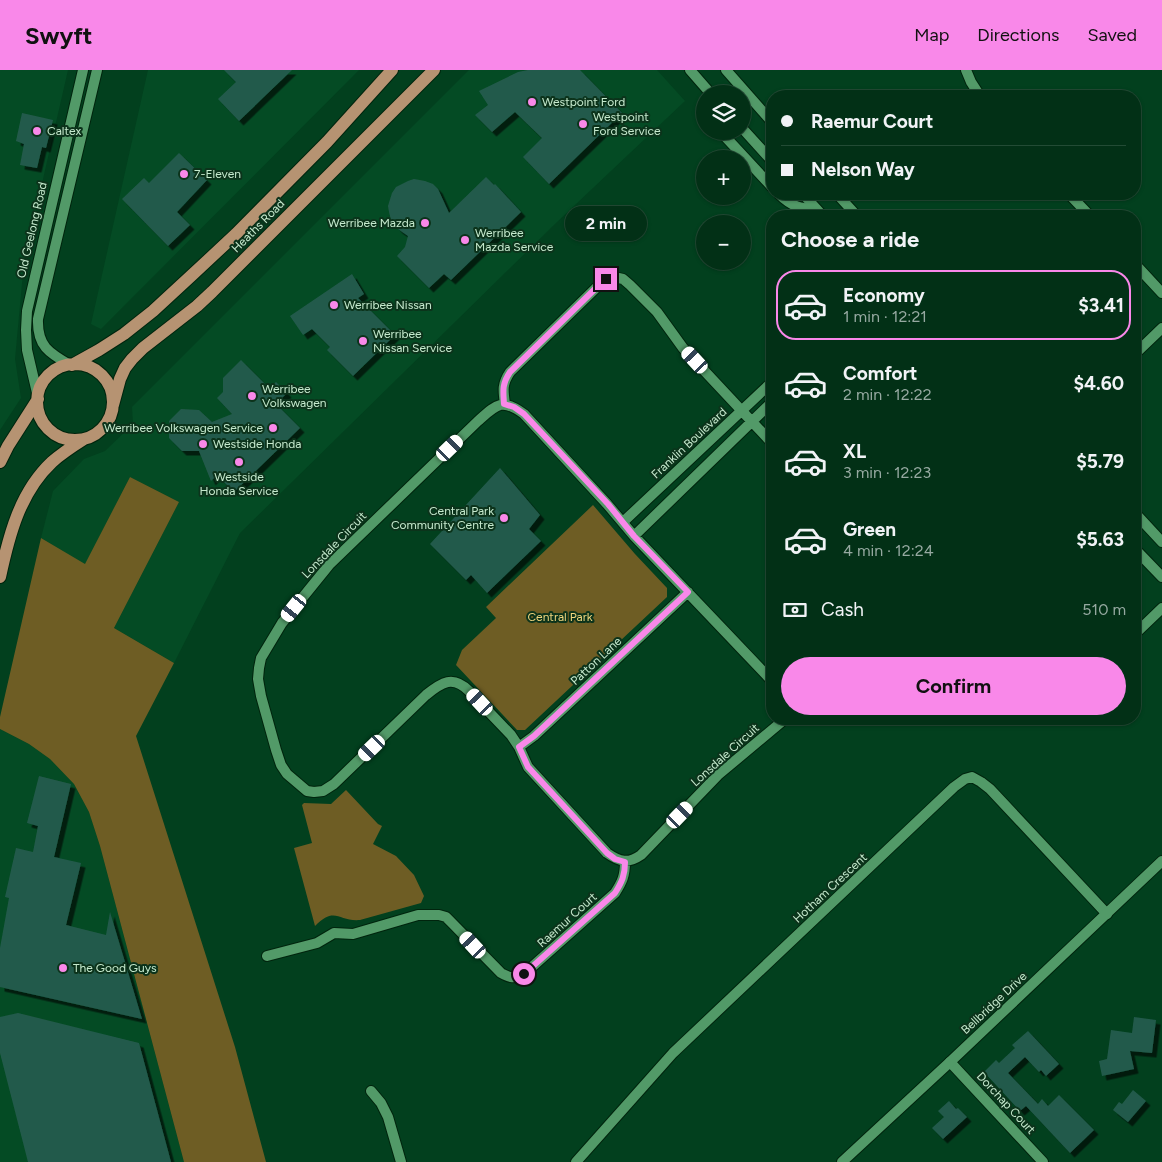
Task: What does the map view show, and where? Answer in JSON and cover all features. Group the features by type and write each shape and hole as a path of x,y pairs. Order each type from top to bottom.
{"main road":[{"name":"Heaths Road","path":"71,365 124,334 153,311 236,234 327,142 392,70"},
{"name":"Heaths Road","path":"113,405 123,373 138,352 212,292 434,70"},
{"path":"0,462 38,398 44,382 49,375 62,367 71,365 84,366 96,371 106,380 111,392 113,405 107,422 96,434 77,440 59,436 45,425 40,417 38,398"},
{"path":"0,577 11,534 27,494 39,476 52,462 86,438"}],"street":[{"path":"84,70 97,71"},
{"name":"Old Geelong Road","path":"38,398 28,357 27,312 84,70"},
{"path":"690,70 703,85"},
{"path":"726,70 766,115"},
{"path":"966,70 976,90"},
{"name":"Old Geelong Road","path":"71,365 46,349 40,339 38,330 39,313 97,71"},
{"path":"751,138 766,154"},
{"path":"728,140 766,181"},
{"path":"57,184 68,192"},
{"path":"786,200 799,208 807,210"},
{"path":"808,200 817,210"},
{"path":"842,200 852,210"},
{"path":"1075,200 1084,210"},
{"path":"47,226 58,235"},
{"path":"45,238 58,235"},
{"path":"1141,270 1162,293"},
{"path":"766,437 683,348 657,312 623,279 614,277 606,279 598,286 510,372 505,380 503,390 504,404 514,407 524,414 608,504 634,536 766,675"},
{"path":"1141,348 1162,328"},
{"name":"Franklin Boulevard","path":"623,522 766,388"},
{"name":"Lonsdale Circuit","path":"504,404 491,409 329,565 282,623 261,658 258,679 276,750 281,765 287,774 307,791 323,791 334,784 426,695 448,681 456,681 464,686 511,735 528,767 607,853 615,859 625,862 634,860 641,855 718,775 778,725"},
{"path":"634,536 766,408"},
{"path":"699,451 710,462"},
{"path":"1141,519 1162,542"},
{"path":"1141,554 1160,570"},
{"name":"Patton Lane","path":"519,747 534,736 688,592"},
{"path":"1141,628 1162,608"},
{"name":"Hotham Crescent","path":"576,1162 673,1053 954,787 965,779 972,777 990,789 1107,914"},
{"name":"Bellbridge Drive","path":"842,1162 1162,861"},
{"name":"Raemur Court","path":"267,956 317,943 334,933 353,934 418,915 439,915 451,922 501,973 510,978 516,978 524,974 615,893 625,872 625,862"},
{"name":"Dorchap Court","path":"950,1062 1044,1162"},
{"path":"371,1091 381,1103 388,1117 401,1162"}],"shaded area":[{"path":"0,70 68,70 24,262 15,359 21,398 0,430"},
{"path":"148,70 359,70 101,329 91,324"},
{"path":"469,70 657,70 685,101 557,222 240,533 174,663 114,628 179,502 130,477 85,565 41,538 53,491 84,459 105,451 133,424 132,407"},
{"path":"0,729 29,744 50,759 74,784 89,812 100,846 184,1162 0,1162"}],"green space":[{"path":"130,477 179,502 114,628 174,663 136,736 235,1047 266,1162 184,1162 100,846 89,812 74,784 50,759 29,744 0,729 0,717 41,538 85,564"},
{"name":"Central Park","path":"593,505 667,588 667,597 525,730 517,730 456,665 462,650 496,618 486,607"},
{"path":"346,790 382,826 373,844 396,856 414,875 424,896 421,903 360,920 328,916 315,926 294,848 312,843 302,805 304,803 331,804"}],"building":[{"path":"224,70 292,70 239,121 218,99 236,82"},
{"path":"528,70 580,70 622,113 549,184 523,157 542,138 515,112 492,132 475,115 488,105 479,91 518,72"},
{"path":"22,113 53,120 46,148 42,147 37,168 20,165 24,144 16,141"},
{"path":"179,153 207,180 177,212 190,225 168,246 122,199 144,178 149,183"},
{"path":"486,177 521,212 451,280 444,274 429,288 397,256 405,247 408,236 398,229 391,220 388,206 392,193 396,187 408,181 414,179 425,181 433,184 438,189 449,213"},
{"path":"352,274 364,294 358,298 395,335 353,376 327,350 330,347 312,329 303,335 290,316"},
{"path":"241,360 269,388 276,382 287,393 276,404 300,428 234,492 217,475 211,481 199,451 182,451 169,438 169,421 181,409 199,410 212,422 232,414 217,398 223,392 223,378"},
{"path":"500,468 540,515 529,529 541,541 487,593 471,575 466,580 430,544"},
{"name":"The Good Guys","path":"39,776 71,784 54,857 81,863 66,925 106,935 110,912 142,1019 0,987 0,948 9,898 5,897 16,848 33,852 38,826 27,823"},
{"path":"18,1013 139,1043 171,1162 28,1162 0,1053 0,1017"},
{"path":"1134,1017 1156,1020 1152,1053 1130,1051 1134,1069 1102,1076 1099,1061 1107,1059 1111,1030 1132,1033"},
{"path":"1028,1031 1059,1064 1046,1076 1041,1070 1039,1072 1025,1057 1008,1073 1038,1104 1042,1099 1048,1106 1059,1095 1094,1130 1070,1153 1026,1106 1020,1111 984,1072 996,1060 999,1063 1015,1048 1012,1045"},
{"path":"1133,1090 1146,1101 1128,1122 1113,1110 1119,1102 1122,1104"},
{"path":"949,1101 967,1117 943,1139 932,1128 944,1117 938,1111"}],"place":[{"name":"Westpoint Ford","path":"532,102"},
{"name":"Westpoint Ford Service","path":"583,124"},
{"name":"Caltex","path":"37,131"},
{"name":"7-Eleven","path":"184,174"},
{"name":"Werribee Mazda","path":"425,223"},
{"name":"Werribee Mazda Service","path":"465,240"},
{"name":"Werribee Nissan","path":"334,305"},
{"name":"Werribee Nissan Service","path":"363,341"},
{"name":"Werribee Volkswagen","path":"252,396"},
{"name":"Werribee Volkswagen Service","path":"273,428"},
{"name":"Westside Honda","path":"203,444"},
{"name":"Westside Honda Service","path":"239,462"},
{"name":"Central Park Community Centre","path":"504,518"},
{"name":"The Good Guys","path":"63,968"}],"route":[{"path":"524,974 615,893 625,872 625,862 615,859 607,853 528,767 519,747 534,736 688,592 634,536 608,504 524,414 514,407 504,404 503,390 505,380 510,372 606,279"}]}
